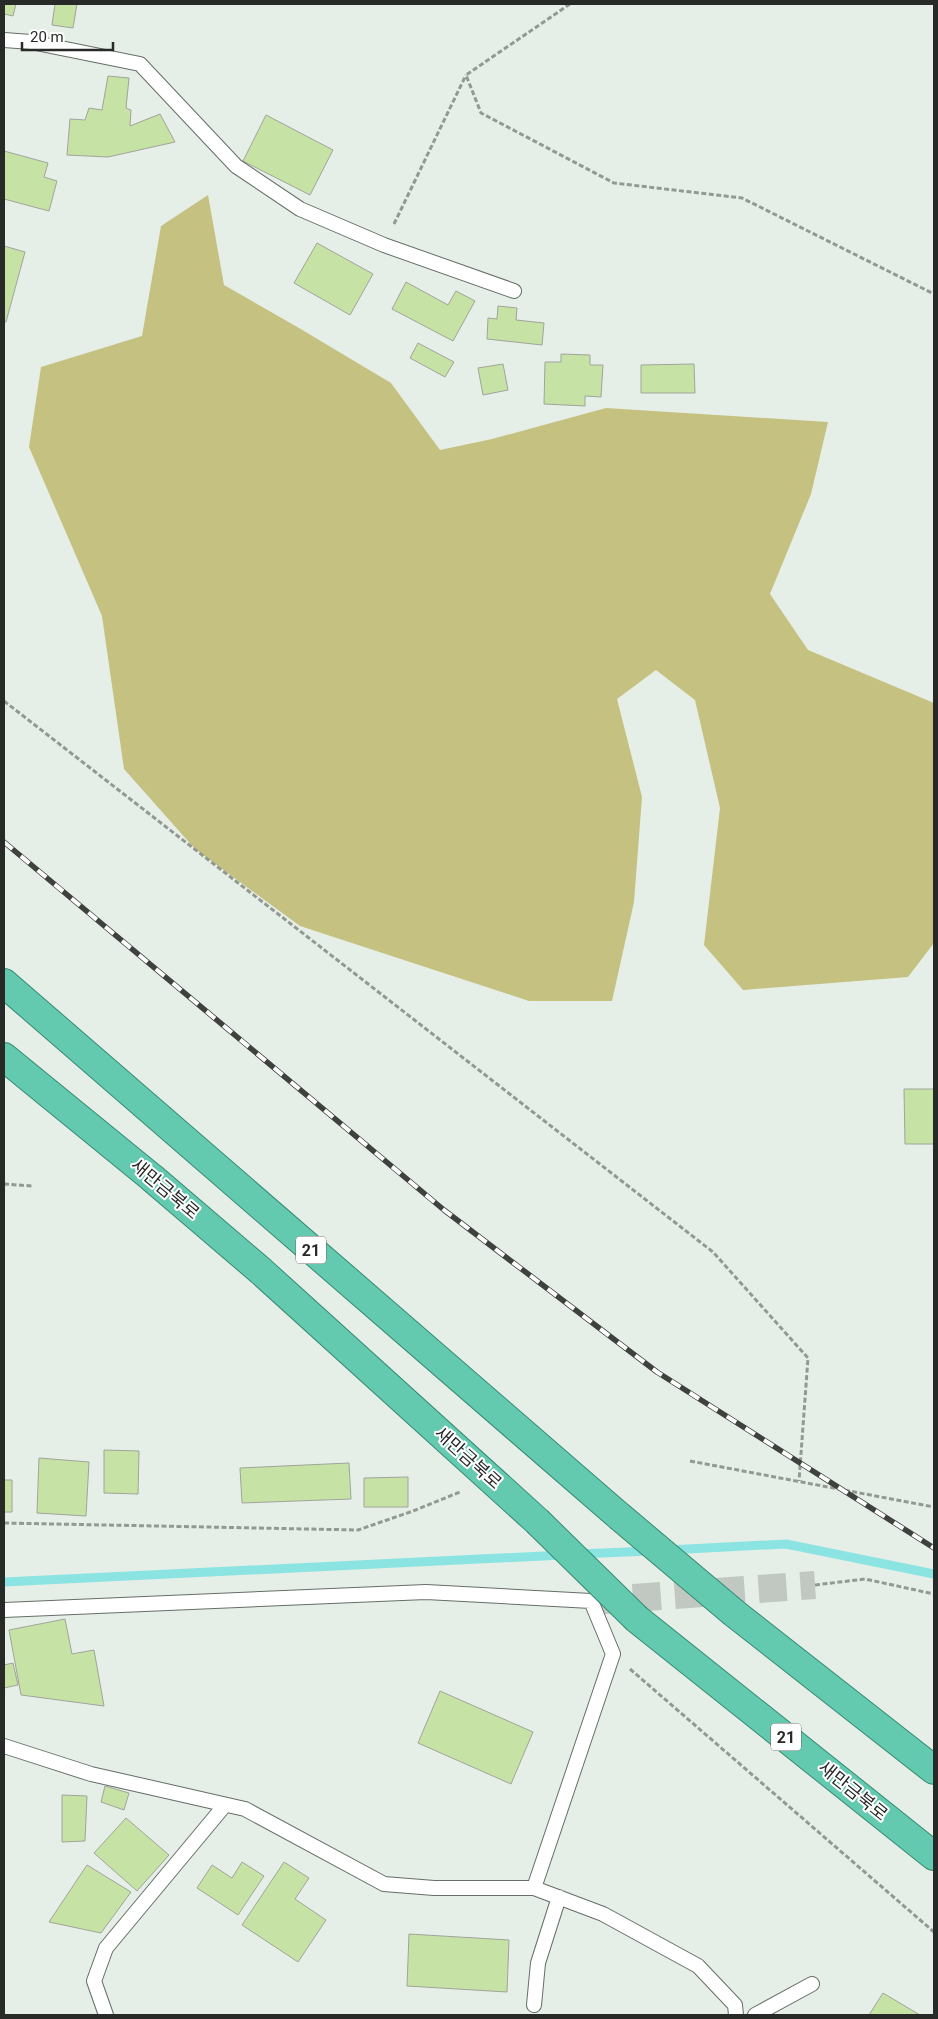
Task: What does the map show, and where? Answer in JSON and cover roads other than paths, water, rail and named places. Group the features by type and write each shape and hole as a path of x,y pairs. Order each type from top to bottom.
{"highway":[{"name":"21","path":"4,983 619,1516 734,1613 934,1770"},
{"name":"새만금북로","path":"4,1057 151,1177 261,1271 537,1521 637,1619 934,1856"}],"lane":[{"path":"4,40 31,42 140,64 236,166 300,209 384,245 514,291"},
{"path":"4,1610 426,1592 591,1601 613,1654 534,1888"},
{"path":"4,1746 91,1774 245,1810 384,1884 434,1888 534,1888 559,1897 603,1914 698,1966 735,2005 736,2015"},
{"path":"106,2015 94,1981 106,1948 225,1805"},
{"path":"534,2005 538,1963 559,1897"},
{"path":"756,2015 812,1984"}],"waterway":[{"path":"668,1550 786,1544 934,1574"},
{"path":"578,1554 650,1551"},
{"path":"4,1582 563,1555"}],"tunnel":[{"path":"591,1601 815,1585"}],"railway":[{"path":"4,842 444,1210 657,1372 934,1548"}]}
